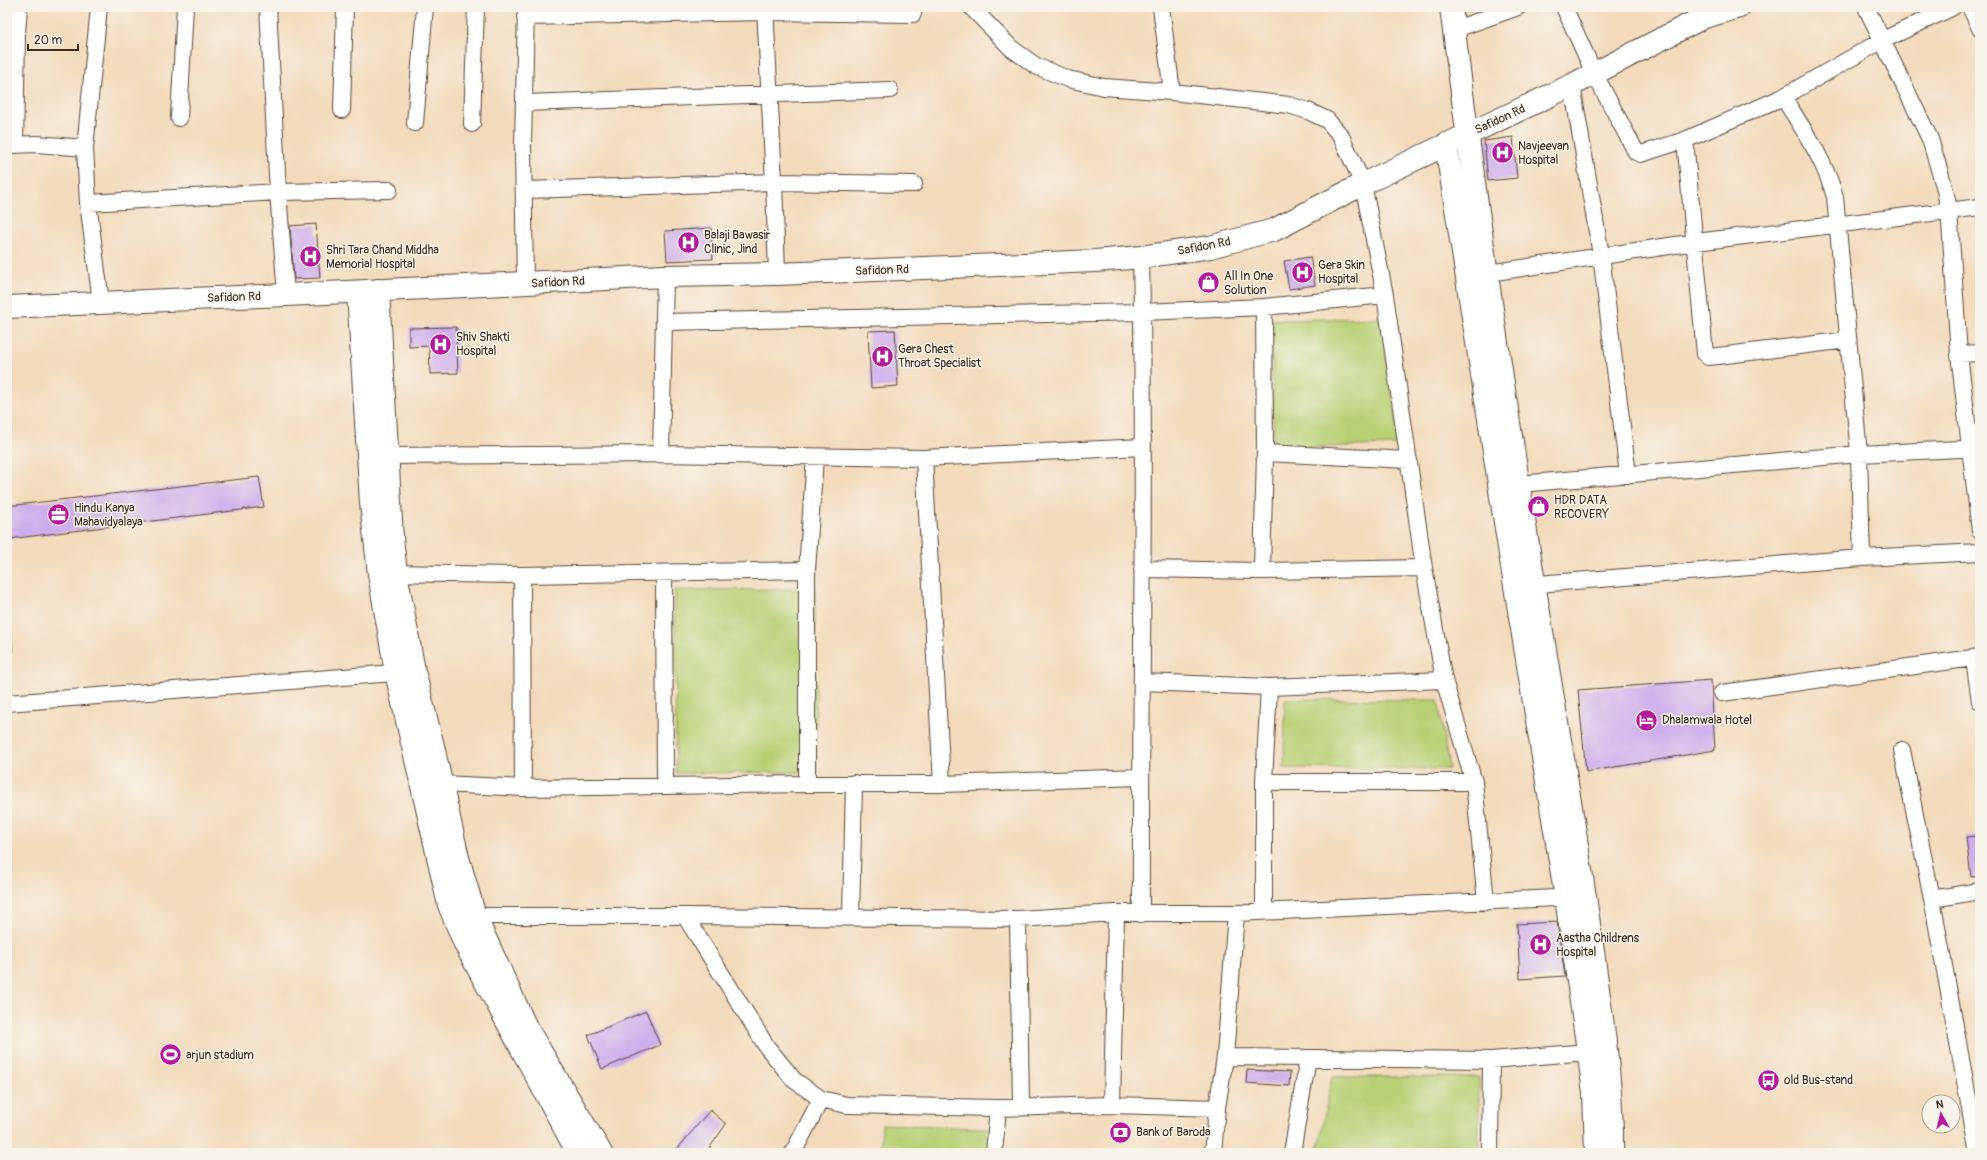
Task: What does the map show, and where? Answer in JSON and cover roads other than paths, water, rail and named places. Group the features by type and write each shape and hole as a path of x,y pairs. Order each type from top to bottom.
{"street":[{"path":"19,7 11,145 85,148"},
{"path":"99,7 85,148 88,203 101,302"},
{"path":"179,118 185,7"},
{"path":"268,7 278,192 286,295"},
{"path":"342,110 345,7"},
{"path":"415,123 425,7"},
{"path":"472,124 476,7"},
{"path":"970,7 1012,48 1036,66 1068,79 1104,87 1172,92 1289,105 1308,111 1327,120 1341,136 1363,184 1384,295 1424,568 1444,680 1474,782 1486,902"},
{"path":"1161,7 1172,92"},
{"path":"1450,7 1466,134 1519,484 1525,585"},
{"path":"1453,30 1516,7"},
{"path":"1564,7 1594,73 1636,152 1641,154 1685,140 1783,97 1882,41 1953,7"},
{"name":"Safidon Rd","path":"7,306 286,295 665,276 777,274 1087,261 1141,257 1210,247 1274,230 1363,184 1572,85 1711,12 1739,7"},
{"path":"1866,7 1930,139 1944,186 1949,209 1959,354 1975,448 1980,531"},
{"path":"1970,7 1980,28"},
{"path":"765,9 777,274"},
{"path":"525,284 525,190 523,145 526,12 765,9 912,14"},
{"path":"1572,85 1601,256 1628,475"},
{"path":"525,103 770,93 890,90"},
{"path":"1783,97 1830,177 1835,197 1859,454 1862,558"},
{"path":"1685,140 1696,242 1702,333 1704,349 1708,357 1848,340"},
{"path":"1446,144 1525,585 1576,897 1597,1051 1612,1125 1612,1153"},
{"path":"525,190 774,182 914,184"},
{"path":"88,203 278,192 389,190"},
{"path":"1488,273 1696,242 1838,225 1949,209 1980,207"},
{"path":"1141,257 1143,682 1140,776 1141,914"},
{"path":"661,454 665,276"},
{"path":"368,291 387,456 392,538 387,573"},
{"path":"368,291 371,503 387,573 449,905 465,919 601,1153"},
{"path":"665,322 1142,312 1264,307 1384,295"},
{"path":"1262,571 1265,454 1264,307"},
{"path":"1959,354 1980,353"},
{"path":"387,456 661,454 924,458 1142,447"},
{"path":"1519,484 1859,454 1975,448"},
{"path":"1265,454 1409,460"},
{"path":"807,784 807,570 815,457"},
{"path":"924,458 942,784"},
{"path":"1525,585 1862,558 1980,552"},
{"path":"1142,569 1262,571 1424,568"},
{"path":"387,573 522,575 807,570"},
{"path":"664,573 665,786"},
{"path":"522,575 523,788"},
{"path":"1722,693 1977,658 1980,701"},
{"path":"7,703 405,672"},
{"path":"405,672 441,784 458,858 465,919 465,944 578,1153"},
{"path":"1143,682 1269,688 1444,680"},
{"path":"1264,910 1264,782 1269,688"},
{"path":"1902,750 1932,899 1978,1153"},
{"path":"441,784 523,788 854,783 942,784 1140,776"},
{"path":"1264,782 1474,782"},
{"path":"851,917 854,783"},
{"path":"1932,899 1980,891"},
{"path":"465,919 685,916 1018,919 1116,913 1236,913 1264,910 1486,902 1576,897"},
{"path":"1112,1105 1116,913"},
{"path":"1213,1153 1217,1108 1225,1057 1236,913"},
{"path":"685,916 767,1047 794,1080 821,1099 847,1105 998,1108 1021,1106 1112,1105 1217,1108"},
{"path":"1018,919 1021,1106"},
{"path":"1225,1057 1491,1060 1597,1051"},
{"path":"1596,1153 1594,1092 1597,1051"},
{"path":"1292,1153 1308,1058"},
{"path":"1490,1153 1491,1060"},
{"path":"793,1153 821,1099"},
{"path":"994,1153 998,1108"}],"lane":[{"path":"7,637 8,651"}],"place":[{"name":"Navjeevan Hospital","path":"1502,153"},
{"name":"Balaji Bawasir Clinic, Jind","path":"689,242"},
{"name":"Shri Tara Chand Middha Memorial Hospital","path":"311,257"},
{"name":"Gera Skin Hospital","path":"1303,272"},
{"name":"All In One Solution","path":"1209,283"},
{"name":"Shiv Shakti Hospital","path":"441,344"},
{"name":"Gera Chest Throat Specialist","path":"882,356"},
{"name":"HDR DATA RECOVERY","path":"1538,507"},
{"name":"Hindu Kanya Mahavidyalaya","path":"59,515"},
{"name":"Dhalamwala Hotel","path":"1647,720"},
{"name":"Aastha Childrens Hospital","path":"1540,945"},
{"name":"arjun stadium","path":"170,1055"},
{"name":"old Bus-stand","path":"1768,1080"},
{"name":"Bank of Baroda","path":"1120,1132"}]}
